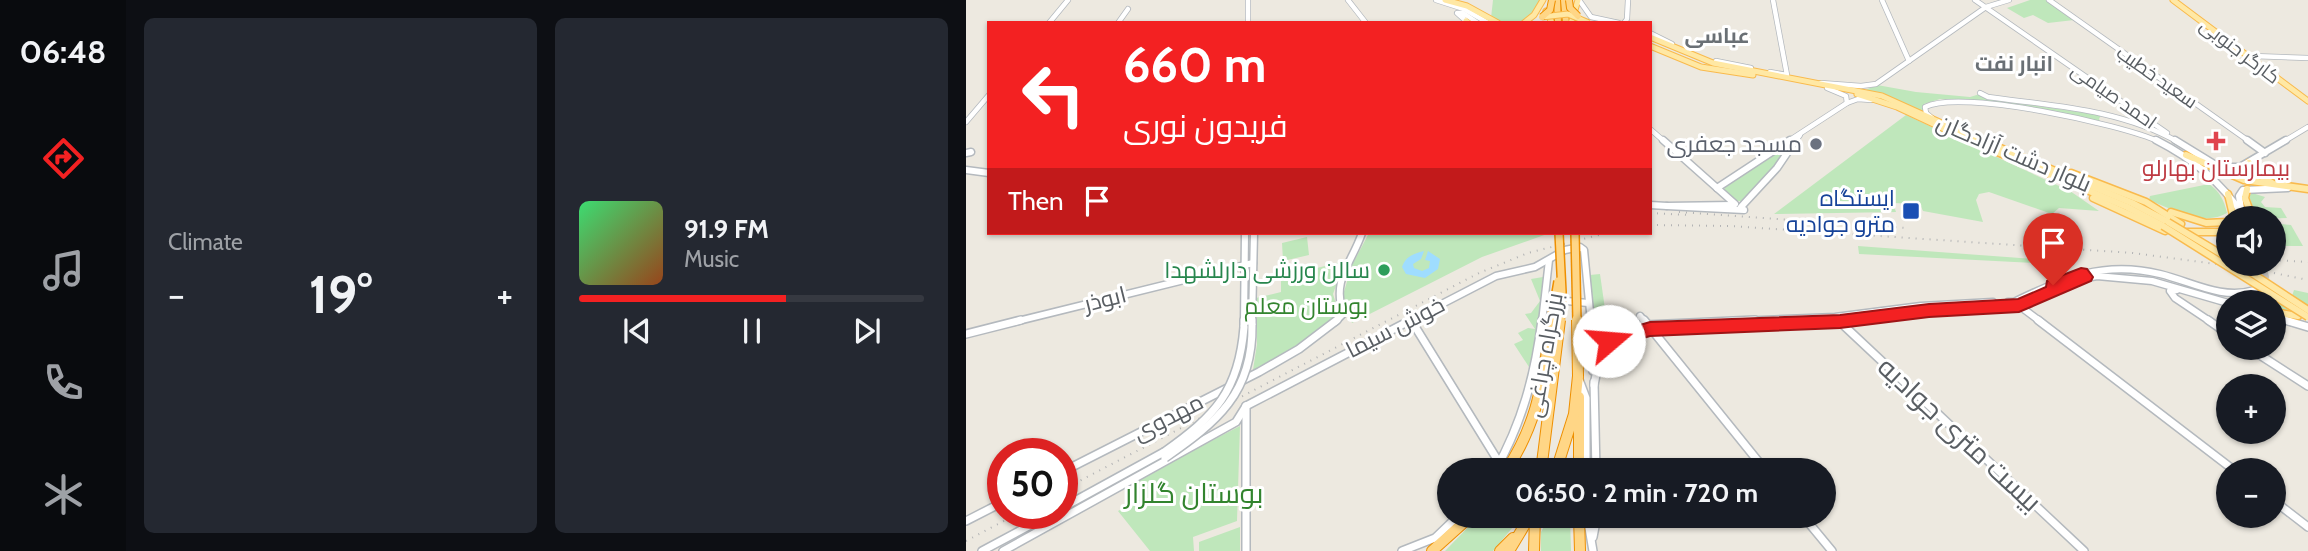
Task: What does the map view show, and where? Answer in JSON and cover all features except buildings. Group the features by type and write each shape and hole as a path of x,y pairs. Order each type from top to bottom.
{"highway":[{"path":"1542,17 1550,10 1552,0"},
{"path":"1557,0 1558,21"},
{"path":"1567,0 1570,8 1586,20"},
{"path":"1567,0 1568,21"},
{"path":"1543,458 1559,352 1562,292 1559,235"},
{"path":"1575,235 1579,458"},
{"name":"بزرگراه چراغی","path":"1510,458 1523,444 1536,410 1559,274"},
{"path":"1560,458 1574,414 1578,376"},
{"path":"1432,551 1458,528"},
{"path":"1500,551 1521,528"},
{"path":"1509,551 1523,528"},
{"path":"1534,546 1535,528"},
{"path":"1579,528 1580,551"}],"main road":[{"path":"1447,0 1467,6 1494,21"},
{"path":"1526,21 1544,0"},
{"path":"1544,0 1551,21"},
{"path":"1569,21 1579,0"},
{"name":"کارگر جنوبی","path":"2175,0 2308,99"},
{"path":"1535,21 1542,17 1563,14 1586,20"},
{"name":"کارگر جنوبی","path":"2206,24 2308,99"},
{"path":"1652,41 1700,61 1751,73"},
{"path":"1652,41 1701,67 1751,73"},
{"path":"1700,61 1751,73"},
{"name":"بلوار دشت آزادگان","path":"1751,73 1857,89 1887,98 2018,160"},
{"name":"بلوار دشت آزادگان","path":"1751,73 1866,96 2018,160 2137,205 2166,226"},
{"path":"2186,155 2228,177 2308,189"},
{"path":"2018,160 2050,166 2199,222 2216,224"},
{"path":"2018,160 2028,170 2166,226 2216,252"},
{"path":"2249,163 2254,171 2267,181 2293,188"},
{"path":"2247,189 2245,198 2248,206"},
{"path":"2228,194 2231,206"},
{"path":"2144,202 2175,217 2181,224 2176,232 2166,226"},
{"path":"2166,226 2216,231"},
{"path":"2166,226 2308,317"},
{"path":"2256,276 2308,310"},
{"path":"2286,315 2298,316"}],"street":[{"path":"1051,21 1068,0"},
{"path":"1248,0 1248,21"},
{"path":"1348,0 1364,21"},
{"path":"1436,0 1480,21"},
{"path":"1579,0 1591,17 1606,21"},
{"path":"1624,21 1627,19 1628,0"},
{"path":"1716,61 1787,75 1773,0"},
{"path":"1882,0 1909,61"},
{"name":"احمد صیامی","path":"1975,0 2183,144"},
{"path":"1821,83 1861,86 1876,84 1986,7 2008,0"},
{"name":"سعید خطیب","path":"2049,0 2265,153"},
{"path":"1119,21 1128,9"},
{"path":"1467,21 1456,13 1460,12 1480,21"},
{"path":"1652,41 1732,67"},
{"path":"2253,56 2308,58"},
{"path":"1751,73 1763,70"},
{"path":"1827,88 1846,96 1847,103"},
{"path":"1980,93 1988,97 2065,106 2147,127 2183,144 2236,177 2228,177"},
{"path":"966,122 987,97"},
{"path":"1717,188 1847,103 1858,99 1878,101"},
{"path":"1946,125 1926,113 1926,105 1937,101 2022,108 2128,131"},
{"path":"2119,118 2106,120 2186,155 2207,171 2243,215 2239,196 2247,189 2293,188"},
{"path":"2219,167 2240,167 2249,163 2308,127"},
{"path":"1652,131 1738,207"},
{"path":"1652,205 1738,207 1790,152 1801,133"},
{"path":"1780,147 1790,152"},
{"path":"966,170 987,173"},
{"path":"998,551 1165,455 1212,423 1236,394 1249,365 1245,235"},
{"path":"1248,326 1254,235"},
{"name":"مهدوی","path":"1078,464 1274,363 1316,339 1340,321 1343,314 1336,296 1345,265 1361,235"},
{"path":"1245,244 1254,242"},
{"name":"خوش سیما","path":"1246,406 1410,318 1502,274 1534,268 1565,249 1583,248 1588,303"},
{"path":"1505,458 1524,416 1536,365 1549,260"},
{"name":"ابوذر","path":"966,334 1254,263"},
{"path":"1534,268 1547,275"},
{"path":"1592,340 1595,334 1648,327 1838,319 2017,303 2099,271 2148,272 2216,290"},
{"path":"2083,275 2144,274 2172,278"},
{"path":"2108,275 2152,281 2216,300"},
{"path":"2182,290 2170,292 2183,305 2216,326"},
{"path":"1545,299 1588,303"},
{"path":"1588,303 1609,341"},
{"path":"1588,303 1592,340 1596,458"},
{"path":"2017,303 2218,458"},
{"path":"1640,316 1755,458"},
{"path":"1410,318 1495,458"},
{"name":"بیست متری جوادیه","path":"1838,319 2084,551"},
{"path":"2286,319 2308,327"},
{"path":"1592,340 1602,346 1648,327"},
{"path":"1594,385 1599,360 1609,341"},
{"path":"2268,360 2308,386"},
{"path":"1578,376 1586,398 1586,458"},
{"path":"1246,406 1246,551"},
{"path":"1236,422 1246,406"},
{"path":"1003,551 1236,422 1246,422"},
{"path":"1078,500 1165,455"},
{"path":"966,521 987,510"},
{"path":"2286,510 2308,527"},
{"path":"1402,551 1435,538 1445,528"},
{"path":"1590,528 1593,539"},
{"path":"1593,551 1595,528"},
{"path":"1813,528 1832,551"},
{"path":"982,551 1023,529"}],"green space":[{"path":"1493,0 1541,0 1535,11 1524,21 1496,21 1491,18"},
{"path":"2030,0 2048,0 2074,20 2048,23 2033,15 2024,18 2007,8"},
{"path":"1877,85 1970,97 1980,94 1996,100 2101,115 2101,123 2043,109 1940,99 1924,104 1924,114 1865,90"},
{"path":"1906,115 2070,191 2099,211 2059,208 2052,214 1989,192 1979,194 1976,200 1983,222 1923,211 1918,200 1918,204 1893,203 1896,212 1774,214"},
{"path":"1780,149 1786,152 1746,201 1737,201 1725,190 1724,186"},
{"path":"2209,184 2221,197 2225,206 2216,206 2216,217 2198,217 2149,200 2150,196"},
{"path":"2252,193 2265,197 2261,202 2264,206 2252,206 2249,196"},
{"path":"2286,224 2291,225 2303,246 2286,246"},
{"path":"1368,235 1544,235 1482,257 1352,323 1343,295 1352,265"},
{"path":"1307,237 1309,255 1283,261 1282,243"},
{"path":"1858,246 2060,261 2074,265 1859,254"},
{"name":"بوستان معلم","path":"1345,261 1333,294 1340,317 1304,343 1253,370 1257,344 1256,298 1281,292 1281,277"},
{"path":"1600,274 1606,326 1598,321 1593,304 1590,275"},
{"path":"1543,277 1538,330 1529,367 1514,344 1523,340 1518,333 1528,328 1535,329 1525,314 1531,313 1540,301 1531,279"},
{"path":"2294,290 2308,293 2308,313 2286,311 2286,293 2292,296"},
{"name":"بوستان گلزار","path":"1240,426 1237,521 1193,537 1194,551 1150,551 1118,511 1137,501 1131,482"},
{"path":"1240,527 1240,551 1199,551 1199,542"},
{"path":"1467,528 1512,528 1493,551 1445,551"},
{"path":"1543,528 1570,528 1571,551 1541,551"}],"water":[{"path":"1424,251 1421,259 1413,264 1414,268 1422,271 1429,268 1430,261 1425,260 1428,251 1440,259 1438,269 1425,278 1406,274 1402,267 1406,260 1413,254"}],"tunnel":[{"path":"2263,286 2266,276"}],"railway":[{"path":"1679,212 1906,228"},
{"path":"1652,213 1689,215"},
{"path":"1652,225 1730,226 2133,253 2216,264"},
{"path":"1078,482 1479,273 1528,253 1599,235"},
{"path":"2202,252 2216,253"},
{"path":"2286,261 2308,262"},
{"path":"2286,275 2308,280"},
{"path":"966,541 989,529"}],"place":[{"name":"بیمارستان بهارلو","path":"2216,141"},
{"name":"مسجد جعفری","path":"1816,144"},
{"name":"ایستگاه مترو جوادیه","path":"1911,211"},
{"name":"سالن ورزشی دارلشهدا","path":"1384,270"}],"district":[{"name":"عباسی","path":"1717,35"},
{"name":"انبار نفت","path":"2014,63"}],"route":[{"path":"1609,341 1650,329 1840,321 1929,310 2019,305 2085,277 2081,273 2053,285"}]}
